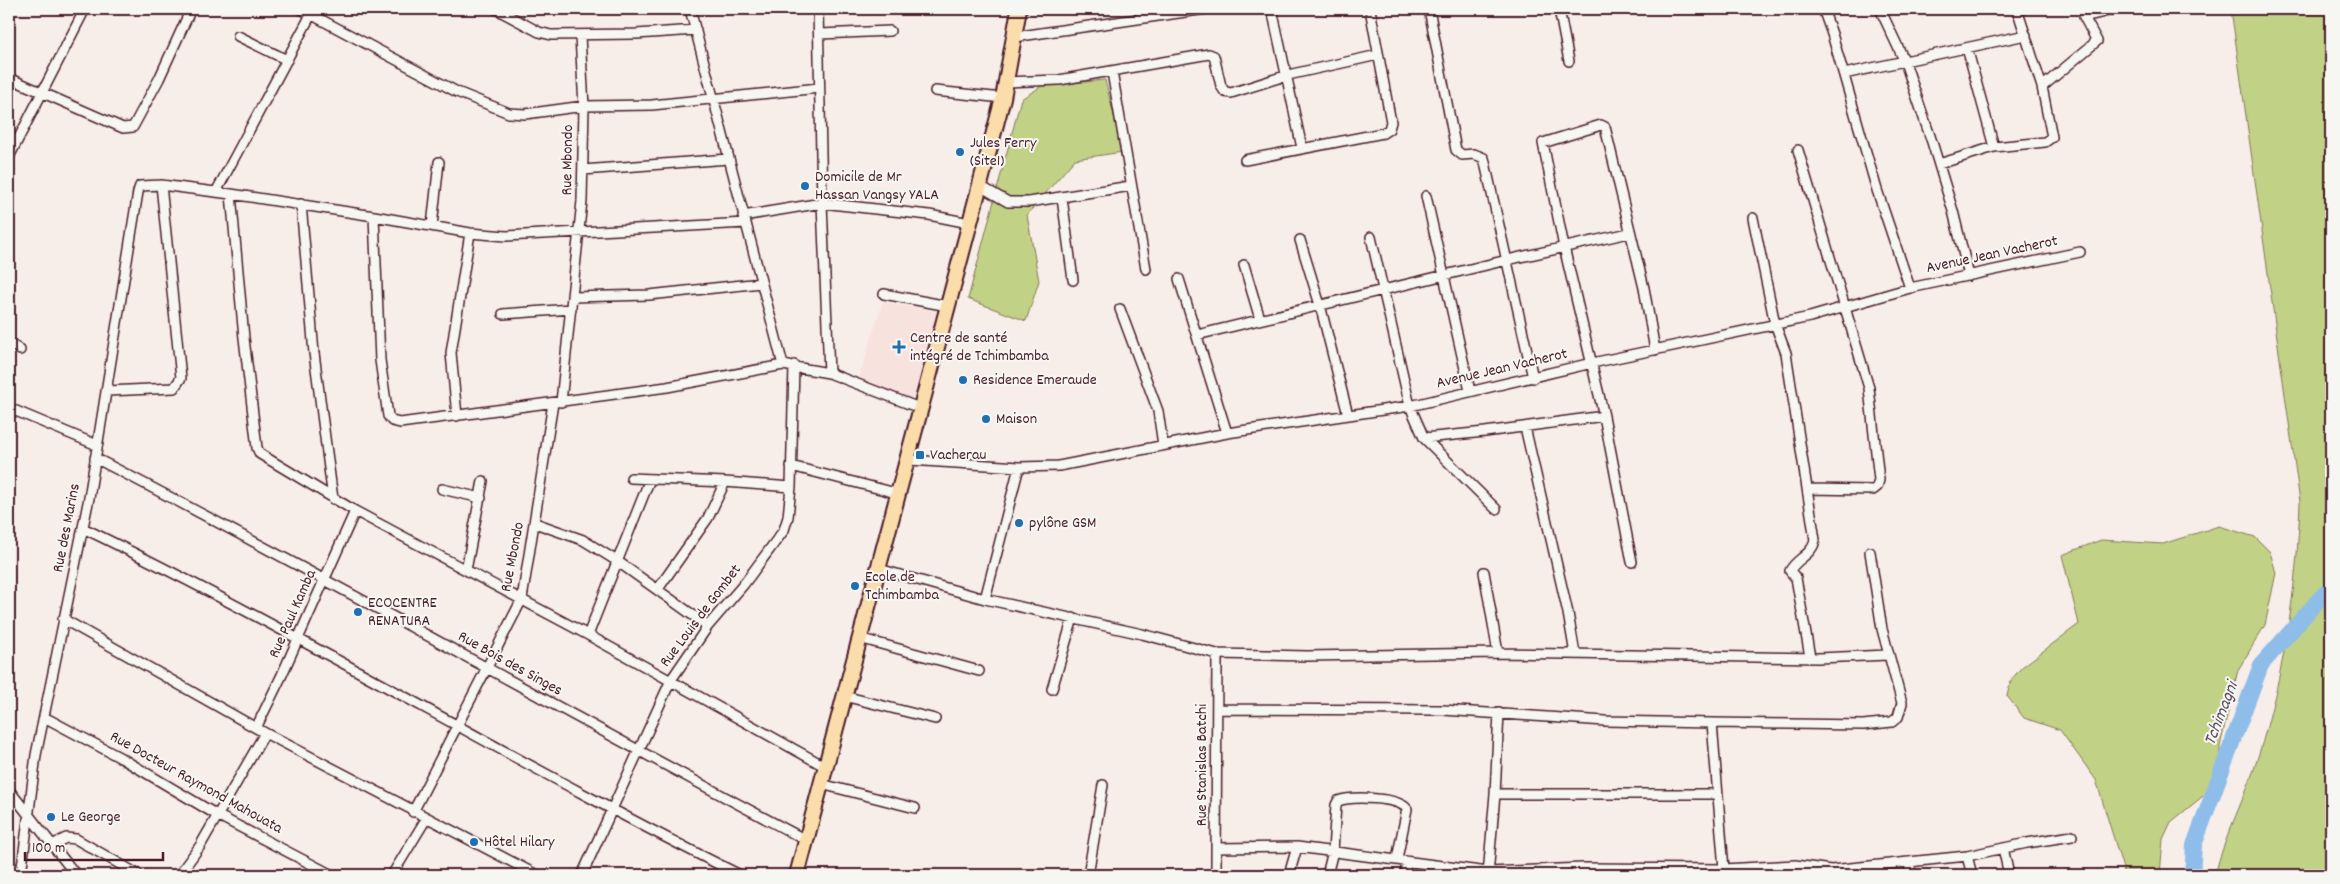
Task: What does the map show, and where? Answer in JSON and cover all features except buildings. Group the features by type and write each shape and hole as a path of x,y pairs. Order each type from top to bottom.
{"highway":[{"path":"797,875 859,638 900,494 969,222 1003,98 1019,9"}],"street":[{"path":"9,157 85,9"},
{"path":"9,78 123,128 133,127 159,79 191,9"},
{"path":"300,9 313,12 457,92 509,113 525,114 584,106 652,105 713,97 820,88"},
{"path":"496,9 539,32 580,36 696,30"},
{"path":"690,9 783,365"},
{"path":"818,9 822,202 830,373"},
{"path":"1014,37 1206,9"},
{"path":"1272,9 1288,75 1302,148"},
{"path":"1245,160 1383,133 1389,129 1391,122 1370,9"},
{"path":"1429,9 1456,150 1462,155 1474,154 1484,158 1533,378"},
{"path":"1559,9 1569,61"},
{"path":"1823,9 1844,74 1877,190 1910,288"},
{"path":"1880,9 1905,62 1939,164 1969,276"},
{"path":"1939,164 1994,147 2046,142 2052,137 2053,133 2042,87 2017,9"},
{"path":"2042,87 2097,41 2084,17 2116,9"},
{"path":"216,192 313,12"},
{"path":"820,34 890,31"},
{"path":"1844,74 2026,35"},
{"path":"238,36 287,60"},
{"name":"Rue Mbondo","path":"413,812 485,668 522,599 557,403 580,234 584,106 580,36"},
{"path":"1967,48 1994,147"},
{"path":"1006,82 1049,81 1112,72 1209,54 1214,56 1221,86 1225,92 1231,93 1288,75 1378,55"},
{"path":"1112,72 1124,132 1146,269"},
{"path":"936,91 1003,98"},
{"path":"1632,562 1604,416 1564,247 1543,143 1601,125 1606,130 1650,317 1655,350"},
{"path":"1798,150 1869,388 1879,480 1877,487 1873,490 1808,489"},
{"path":"583,170 728,158"},
{"path":"432,226 439,162"},
{"path":"107,390 174,388 179,384 181,378 161,185 301,204 470,233 515,236 580,234 744,219 822,202 929,215 969,222"},
{"name":"Rue des Marins","path":"19,875 44,717 83,528 138,192 140,186 161,185"},
{"path":"980,186 1008,202 1029,202 1132,186"},
{"path":"231,194 244,338 257,448 264,458 333,499 522,599 826,767"},
{"path":"1426,196 1470,391"},
{"path":"1062,198 1073,280"},
{"path":"301,204 312,336 333,499"},
{"path":"374,216 380,360 388,416 392,421 400,423 557,403 667,387 783,365 794,365 830,373 922,408"},
{"path":"1753,218 1776,324 1786,354 1815,540 1809,553 1790,571 1796,578 1810,657"},
{"path":"457,416 451,353 470,233"},
{"path":"1197,335 1507,260 1629,233"},
{"path":"1371,237 1410,406 1424,438 1496,509"},
{"path":"1300,240 1320,305 1348,415"},
{"name":"Avenue Jean Vacherot","path":"1019,467 1059,466 1227,433 1410,406 1592,363 1776,324 1910,288 2080,252"},
{"path":"1244,265 1260,319"},
{"path":"1179,279 1227,433"},
{"path":"572,297 649,295 761,282"},
{"path":"884,294 948,306"},
{"path":"503,314 571,309"},
{"path":"1120,309 1158,411 1163,446"},
{"path":"9,343 20,350"},
{"name":"Rue Louis de Gombet","path":"582,875 671,680 708,626 779,539 788,517 791,487 794,365"},
{"path":"9,408 97,445"},
{"path":"1424,438 1604,416"},
{"path":"1525,427 1568,613 1575,654"},
{"name":"Rue Bois des Singes","path":"95,458 637,752 806,840"},
{"path":"909,460 1019,467 985,599"},
{"path":"791,466 900,494"},
{"path":"631,478 791,487"},
{"path":"588,635 650,479"},
{"path":"466,570 484,482"},
{"path":"658,589 708,518 725,482"},
{"path":"442,488 481,498"},
{"name":"Rue Paul Kamba","path":"256,728 355,511"},
{"path":"536,523 583,540 658,589 708,626"},
{"path":"83,528 183,576 612,810 740,875"},
{"path":"1217,709 1443,710 1605,721 1863,725 1892,722 1898,717 1902,703 1876,603 1870,552"},
{"path":"879,569 985,599 1073,618 1216,654 1307,656 1498,653 1810,657 1888,655"},
{"path":"1484,572 1498,653"},
{"path":"1052,689 1073,618"},
{"path":"63,619 265,733 426,819 537,875"},
{"path":"859,638 979,672"},
{"name":"Rue Stanislas Batchi","path":"1216,654 1216,875"},
{"path":"844,696 935,719"},
{"path":"1488,873 1495,794 1499,713"},
{"name":"Rue Docteur Raymond Mahouata","path":"44,717 121,758 217,815 332,875"},
{"path":"1712,723 1724,869"},
{"path":"179,875 200,846 265,733"},
{"path":"821,784 915,808"},
{"path":"1088,875 1102,785"},
{"path":"9,790 76,875"},
{"path":"1495,794 1717,794"},
{"path":"1327,875 1333,851 1336,805 1338,801 1371,799 1399,802 1407,809 1402,860 1406,875"},
{"path":"392,875 426,819"},
{"path":"1216,848 1297,847 1488,873 1678,872 1724,869 1736,872 1831,870 1862,865 1967,856 2072,836"},
{"path":"52,845 66,838 76,839 139,875"},
{"path":"1289,875 1297,847"},
{"path":"2003,848 2009,875"},
{"path":"1967,856 1972,875"},
{"path":"1909,862 1911,875"},
{"path":"9,863 19,875"},
{"path":"1862,865 1862,875"}],"shaded area":[{"name":"Centre de santé intégré de Tchimbamba","path":"883,302 940,312 913,398 858,381"}],"green space":[{"path":"2231,9 2331,9 2331,875 2215,875 2224,845 2253,772 2275,694 2288,631 2296,566 2300,502"},
{"path":"1105,80 1123,152 1075,159 1027,215 1039,281 1026,321 968,299 1021,99 1042,86"},
{"path":"2219,526 2255,537 2270,552 2276,573 2265,625 2238,670 2220,746 2220,775 2208,792 2171,822 2163,839 2160,875 2125,875 2096,780 2060,730 2024,718 2007,696 2011,680 2022,667 2079,624 2062,555 2101,540 2163,544"}],"waterway":[{"name":"Tchimagni","path":"2192,875 2194,845 2261,665 2323,595 2331,589"}],"place":[{"name":"Jules Ferry (Site1)","path":"960,152"},
{"name":"Domicile de Mr Hassan Vangsy YALA","path":"805,186"},
{"name":"Centre de santé intégré de Tchimbamba","path":"899,347"},
{"name":"Residence Emeraude","path":"963,380"},
{"name":"Maison","path":"986,419"},
{"name":"Vacherau","path":"920,455"},
{"name":"pylône GSM","path":"1019,523"},
{"name":"Ecole de Tchimbamba","path":"855,586"},
{"name":"ECOCENTRE RENATURA","path":"358,612"},
{"name":"Le George","path":"51,817"},
{"name":"Hôtel Hilary","path":"474,842"}]}
